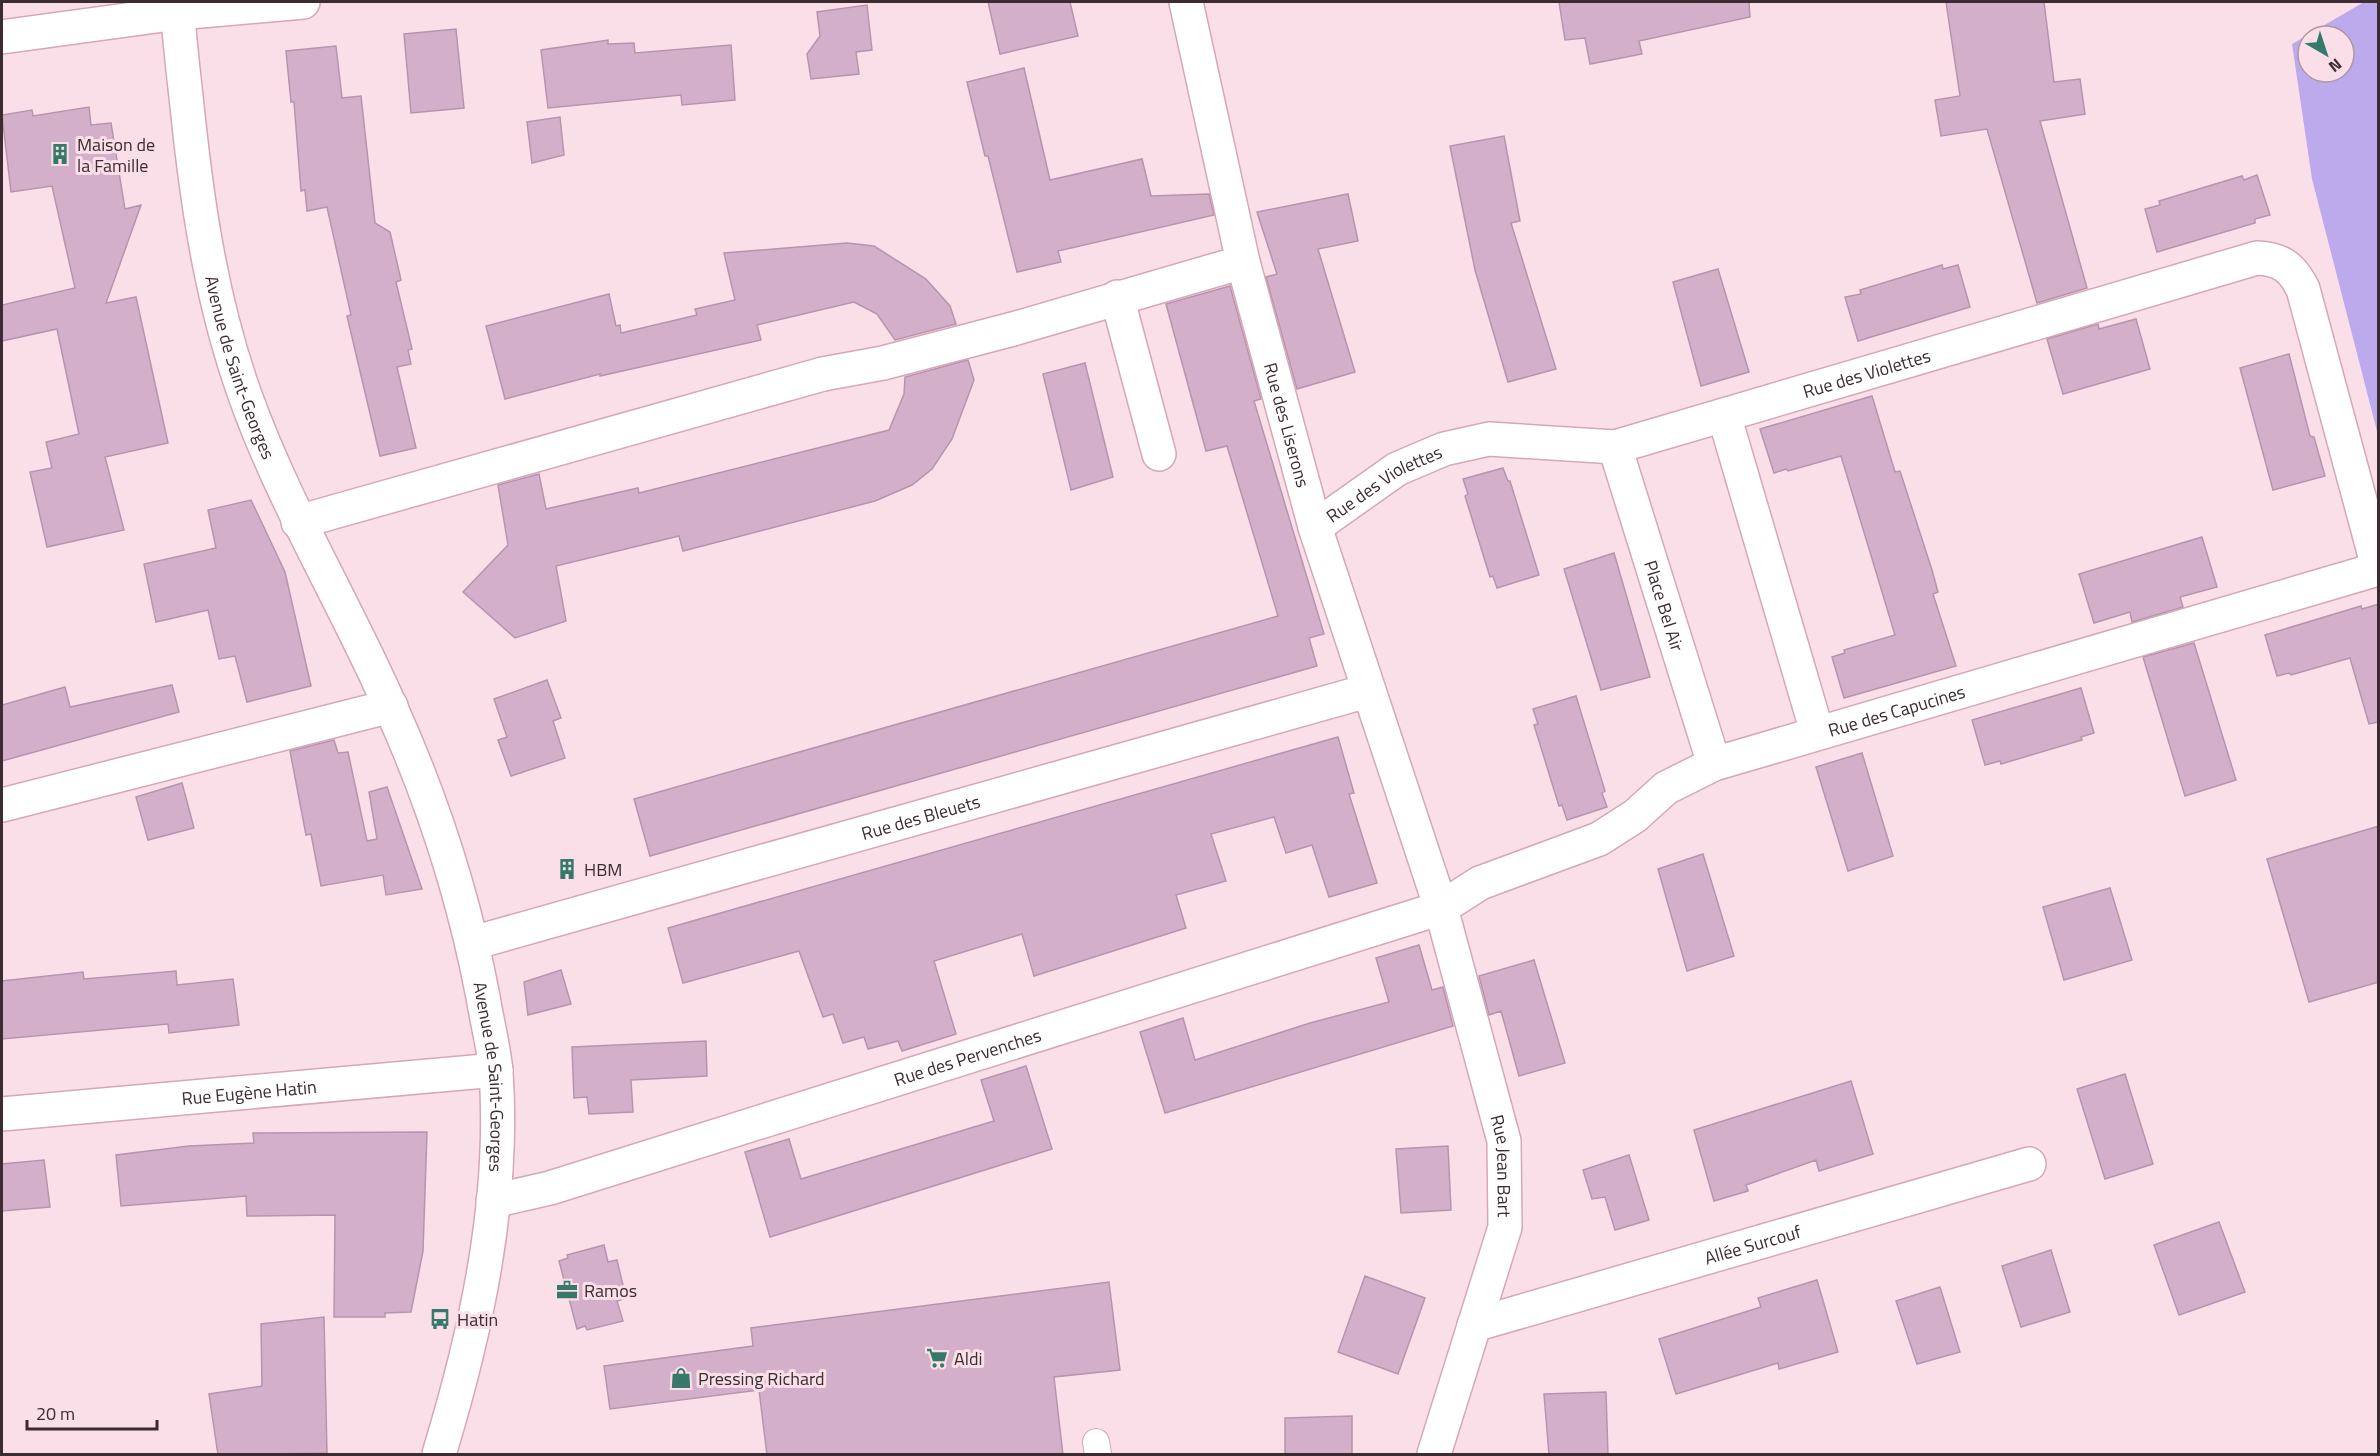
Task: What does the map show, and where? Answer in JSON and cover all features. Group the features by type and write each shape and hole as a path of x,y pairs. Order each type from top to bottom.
{"street":[{"path":"2,37 177,7 303,2"},
{"name":"Rue des Liserons","path":"1186,2 1243,262 1315,527 1367,691 1441,908"},
{"name":"Avenue de Saint-Georges","path":"177,7 198,208 222,321 245,396 298,522 391,706 453,867 473,943 496,1070 497,1140 493,1201 484,1265 455,1402 439,1455"},
{"name":"Rue des Violettes","path":"1315,527 1397,469 1444,449 1489,439 1615,447 2257,258 2272,259 2286,265 2296,274 2303,289 2335,403"},
{"path":"298,522 823,374 883,363 1013,329 1243,262"},
{"path":"1118,297 1159,454"},
{"name":"Rue des Capucines","path":"1441,908 1480,883 1599,839 1635,816 1666,788 1714,764 2379,568 2335,403"},
{"path":"1724,414 1817,732"},
{"name":"Place Bel Air","path":"1615,447 1714,764"},
{"name":"Rue des Bleuets","path":"473,943 1367,691"},
{"path":"2,805 391,706"},
{"name":"Rue des Pervenches","path":"493,1201 550,1188 1441,908"},
{"name":"Rue Jean Bart","path":"1434,1455 1505,1227 1504,1141 1441,908"},
{"name":"Rue Eugène Hatin","path":"2,1114 496,1070"},
{"name":"Allée Surcouf","path":"1474,1325 2029,1164"}],"shaded area":[{"path":"2364,2 2378,2 2378,435 2312,179 2298,84 2356,84 2356,24 2326,24"},
{"path":"2296,42 2296,71 2292,44"}],"building":[{"path":"988,2 1070,2 1078,36 1000,54"},
{"path":"1559,2 1749,2 1750,17 1639,41 1642,54 1590,64 1585,38 1565,40"},
{"path":"1946,2 2044,2 2054,82 2080,79 2085,114 2040,121 2087,288 2037,303 1987,129 1941,136 1935,100 1960,96"},
{"path":"867,5 872,50 856,52 859,74 811,79 807,54 820,36 817,12"},
{"path":"456,29 464,108 411,113 404,34"},
{"path":"608,40 608,44 634,43 635,53 731,45 735,100 682,105 681,95 548,108 541,50"},
{"path":"336,46 342,98 361,96 375,223 390,232 401,280 396,282 412,349 408,350 411,364 397,367 416,448 380,456 347,316 351,315 327,207 307,211 305,190 301,191 294,102 291,102 286,51"},
{"path":"1024,68 1050,180 1142,159 1151,196 1209,194 1214,215 1058,251 1061,262 1017,272 967,82"},
{"path":"89,107 91,125 111,123 125,209 141,205 106,303 136,297 168,443 105,457 124,530 47,547 30,472 52,468 46,442 79,434 57,329 2,341 2,305 75,288 52,186 11,192 2,115 32,110 33,116"},
{"path":"560,117 564,155 532,163 527,122"},
{"path":"1504,136 1520,221 1511,223 1556,369 1508,382 1475,270 1450,146"},
{"path":"2257,175 2270,215 2255,219 2255,223 2157,252 2145,209 2160,205 2159,201 2242,176 2244,180"},
{"path":"1348,194 1358,241 1318,249 1355,372 1297,389 1266,277 1277,274 1257,212"},
{"path":"847,243 874,246 926,279 950,306 956,324 895,340 877,314 854,302 757,325 761,340 600,376 600,374 505,399 486,326 609,294 616,326 620,325 621,333 697,315 695,309 735,300 724,253"},
{"path":"1942,265 1943,269 1958,265 1970,307 1858,341 1845,297 1861,294 1860,290"},
{"path":"1718,269 1749,372 1701,386 1673,282"},
{"path":"1230,286 1261,399 1254,401 1324,634 1309,638 1317,666 650,856 634,799 1278,616 1227,446 1206,451 1166,304"},
{"path":"2136,319 2150,369 2063,394 2047,339 2098,324 2099,329"},
{"path":"2289,354 2310,436 2314,437 2325,476 2273,490 2240,368"},
{"path":"968,360 974,380 952,439 932,469 912,485 875,501 683,551 679,536 556,566 566,621 515,638 463,592 508,545 498,485 539,474 546,509 638,488 639,493 889,430 904,394 905,377"},
{"path":"1085,363 1113,477 1071,490 1043,374"},
{"path":"1872,396 1895,472 1900,471 1932,570 1938,592 1933,594 1956,666 1844,698 1832,657 1845,653 1844,650 1895,635 1841,456 1774,473 1760,429"},
{"path":"1503,468 1510,481 1539,575 1497,588 1493,576 1490,577 1465,496 1468,494 1463,479"},
{"path":"251,500 285,572 311,686 247,702 235,656 219,659 208,610 156,622 144,564 216,548 208,510"},
{"path":"2202,537 2217,587 2180,597 2183,607 2132,622 2130,612 2094,623 2079,574"},
{"path":"1614,553 1650,677 1601,690 1564,569"},
{"path":"2379,604 2379,722 2369,724 2350,658 2291,675 2289,673 2277,676 2265,635 2361,606 2362,609"},
{"path":"2194,643 2236,780 2185,796 2143,657"},
{"path":"547,680 561,718 553,721 565,758 511,776 498,740 507,737 494,699"},
{"path":"172,685 179,712 2,761 2,705 65,687 70,707"},
{"path":"2081,688 2094,733 2081,737 2082,740 2001,764 2000,761 1985,765 1972,720"},
{"path":"1576,696 1605,791 1602,793 1607,807 1567,820 1562,805 1559,806 1534,725 1538,724 1533,709"},
{"path":"1338,737 1354,793 1349,794 1377,883 1329,897 1312,845 1286,853 1274,817 1211,834 1226,881 1176,895 1186,928 1034,976 1022,934 934,961 956,1034 902,1051 898,1041 868,1049 864,1037 843,1043 833,1014 823,1017 799,951 683,983 668,928"},
{"path":"334,740 338,753 348,752 367,841 377,839 369,792 387,787 422,889 386,895 383,875 321,886 311,834 306,835 290,751"},
{"path":"1862,753 1893,856 1848,871 1816,767"},
{"path":"182,783 194,828 148,840 136,797"},
{"path":"2379,826 2379,982 2309,1002 2267,859"},
{"path":"1703,854 1734,956 1687,971 1658,869"},
{"path":"2110,888 2132,960 2064,980 2043,907"},
{"path":"1419,945 1432,990 1443,987 1453,1026 1165,1113 1140,1032 1183,1018 1195,1060 1310,1023 1389,1002 1376,958"},
{"path":"1534,960 1565,1063 1519,1076 1501,1011 1489,1015 1479,976"},
{"path":"561,970 571,1004 528,1015 524,982"},
{"path":"176,971 177,985 233,979 239,1025 169,1033 168,1024 2,1039 2,981 83,972 84,979"},
{"path":"706,1041 707,1076 631,1080 633,1112 589,1114 587,1097 574,1098 572,1047"},
{"path":"1026,1066 1052,1149 770,1237 745,1152 789,1139 801,1179 994,1121 981,1080"},
{"path":"2125,1074 2153,1164 2105,1179 2077,1089"},
{"path":"1851,1081 1873,1154 1819,1171 1816,1160 1746,1185 1748,1191 1714,1201 1694,1130"},
{"path":"427,1132 423,1251 411,1312 385,1313 385,1317 334,1317 335,1215 247,1216 246,1196 121,1206 116,1155 189,1146 254,1143 253,1133"},
{"path":"1448,1146 1451,1210 1401,1213 1396,1149"},
{"path":"1629,1155 1649,1220 1615,1230 1605,1197 1592,1199 1583,1170"},
{"path":"44,1160 50,1207 2,1211 2,1164"},
{"path":"2219,1222 2245,1292 2179,1315 2154,1245"},
{"path":"604,1245 608,1262 617,1260 626,1298 617,1301 623,1321 587,1330 585,1326 577,1329 559,1261 568,1258 567,1255"},
{"path":"2051,1250 2070,1312 2021,1327 2002,1266"},
{"path":"1365,1276 1425,1298 1398,1374 1338,1352"},
{"path":"1817,1280 1838,1352 1779,1369 1778,1363 1676,1394 1659,1339 1761,1307 1758,1298"},
{"name":"Aldi","path":"1109,1282 1120,1370 1054,1377 1063,1455 767,1455 759,1390 610,1409 604,1366 753,1346 751,1328"},
{"path":"1940,1287 1960,1352 1917,1364 1896,1301"},
{"path":"324,1317 327,1453 218,1455 209,1394 262,1386 261,1324"},
{"path":"1606,1392 1608,1455 1549,1455 1544,1394"},
{"path":"1352,1416 1352,1455 1285,1455 1285,1418"}],"place":[{"name":"Maison de la Famille","path":"60,154"},
{"name":"HBM","path":"567,869"},
{"name":"Ramos","path":"567,1290"},
{"name":"Hatin","path":"440,1319"},
{"name":"Aldi","path":"937,1358"},
{"name":"Pressing Richard","path":"681,1378"}]}
